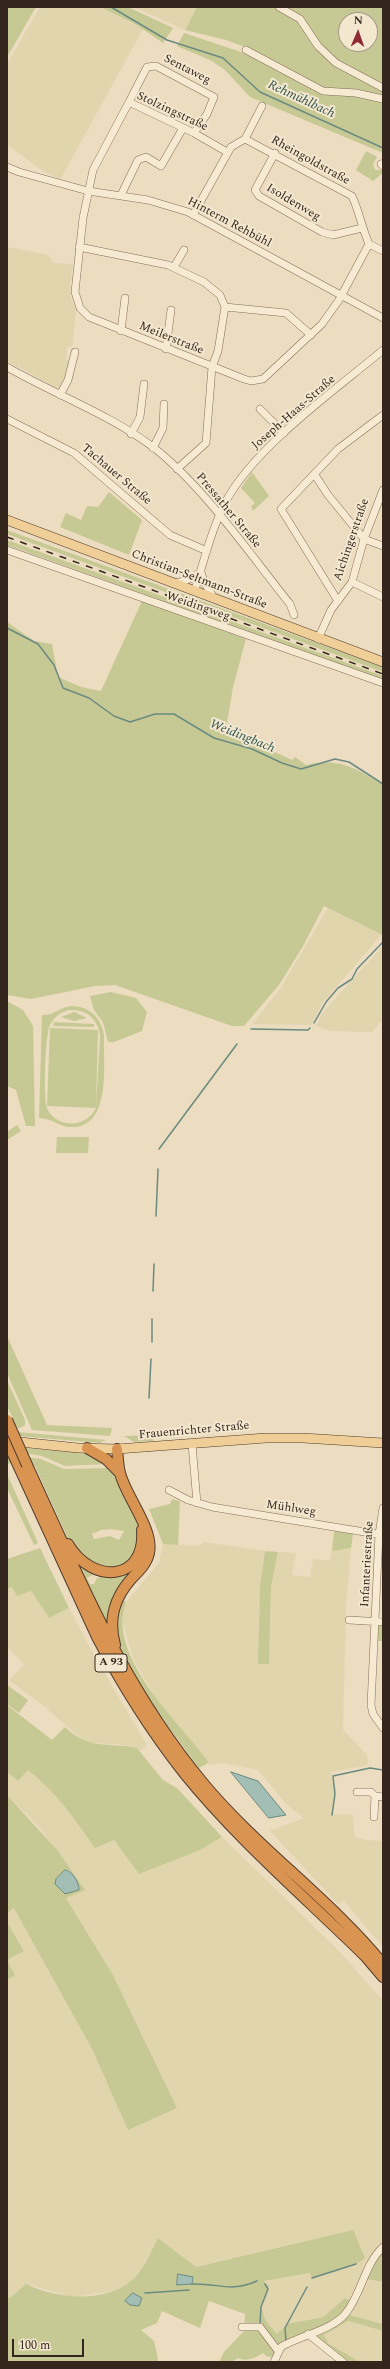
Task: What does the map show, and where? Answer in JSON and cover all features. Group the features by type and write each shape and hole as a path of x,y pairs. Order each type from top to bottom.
{"highway":[{"name":"A 93","path":"7,1420 22,1464 97,1637 112,1666 153,1732 208,1800 366,1957 383,1977"},
{"name":"A 93","path":"7,1440 48,1510 119,1662 160,1727 204,1784 383,1964"},
{"path":"87,1448 106,1459 120,1473"},
{"path":"117,1449 120,1473 148,1535 149,1552 141,1568 122,1591 114,1605 111,1633 119,1662"},
{"path":"48,1510 75,1555 92,1569 106,1573 121,1570 134,1561 142,1547 142,1522"}],"main road":[{"name":"Christian-Seltmann-Straße","path":"7,520 176,583 318,639 383,662"},
{"name":"Frauenrichter Straße","path":"7,1440 87,1448 117,1449 285,1437 383,1443"}],"street":[{"path":"279,7 300,19 313,40 336,63 383,88"},
{"path":"246,50 323,92 356,93 383,99"},
{"name":"Sentaweg","path":"129,102 148,67 156,66 214,97 207,114 194,133"},
{"name":"Stolzingstraße","path":"88,191 93,170 129,102 194,133 227,152"},
{"path":"193,215 227,152 234,143 245,139 262,106"},
{"path":"121,195 138,160 146,157 161,166 183,128"},
{"name":"Rheingoldstraße","path":"245,139 274,153 352,196 357,207 362,228 369,244"},
{"name":"Isoldenweg","path":"274,153 255,190 259,196 322,232 333,235 362,228"},
{"name":"Hinterm Rehbühl","path":"7,167 19,172 88,191 121,195 167,205 193,215 383,318"},
{"name":"Meilerstraße","path":"88,191 79,247 75,292 80,308 89,317 121,331 251,381 263,379 311,335 322,324 341,296"},
{"path":"341,296 369,244 383,251"},
{"path":"79,247 157,261 174,267 204,282 220,295 225,307 218,351 212,367 206,443 177,469"},
{"path":"174,267 184,250"},
{"path":"121,331 125,298"},
{"path":"225,307 286,313 311,335"},
{"path":"166,349 171,310"},
{"name":"Joseph-Haas-Straße","path":"194,590 219,516 239,480 284,433 383,350"},
{"path":"60,395 68,380 75,352"},
{"name":"Pressather Straße","path":"7,367 131,434 153,448 177,469 219,516 290,604 294,615"},
{"path":"131,434 140,417 144,384"},
{"path":"153,448 163,428 164,404"},
{"path":"260,409 284,433"},
{"path":"338,601 281,509 315,475 338,449 383,415"},
{"name":"Tachauer Straße","path":"7,419 74,453 170,535 208,551"},
{"path":"315,475 328,495 364,539 383,546"},
{"name":"Aichingerstraße","path":"318,639 331,610 352,582 364,539 382,492"},
{"name":"Weidingweg","path":"7,550 383,682"},
{"path":"176,583 190,579 201,572 204,582 214,598"},
{"path":"352,582 383,597"},
{"path":"192,1444 197,1503"},
{"name":"Mühlweg","path":"170,1490 197,1503 381,1534"},
{"name":"Infanteriestraße","path":"383,1508 381,1534 380,1622 371,1704 373,1714 383,1728"},
{"path":"349,1620 380,1622"},
{"path":"357,1792 371,1792 375,1796 383,1797"},
{"path":"374,1817 375,1796"},
{"path":"274,2362 278,2351 287,2343 328,2325 346,2314 370,2264 383,2247"},
{"path":"242,2327 260,2327 278,2351"},
{"path":"308,2334 343,2362"}],"shaded area":[{"path":"40,7 100,7 143,29 60,180 39,168 7,145 7,64"},
{"path":"134,7 197,7 185,30"},
{"path":"7,247 49,255 53,263 73,264 70,285 71,298 76,309 73,342 72,346 67,347 66,359 69,361 68,372 62,386 57,388 7,361"},
{"path":"328,908 382,934 324,1001 311,1025 252,1024 280,989"},
{"path":"383,946 383,1019 372,1032 330,1031 316,1026 322,1013"},
{"path":"204,1542 265,1551 259,1611 259,1664 269,1664 271,1587 278,1552 296,1553 292,1575 310,1577 313,1559 330,1561 332,1551 351,1548 346,1605 343,1730 367,1755 368,1765 331,1772 335,1794 333,1814 353,1815 356,1837 366,1840 383,1841 383,1947 343,1900 338,1904 270,1831 304,1818 287,1805 258,1770 225,1763 208,1765 207,1760 157,1700 134,1661 123,1624 123,1611 126,1602 159,1563 163,1544 198,1546"},
{"path":"12,1587 31,1591 49,1618 69,1608 95,1657 147,1745 141,1751 137,1748 117,1744 91,1743 80,1738 45,1707 9,1680 24,1665 7,1646 7,1589"},
{"path":"28,1769 49,1788 74,1817 95,1847 114,1840 139,1874 209,1845 222,1837 339,1951 383,2001 383,2245 352,2300 345,2298 323,2317 287,2324 277,2334 266,2321 261,2307 269,2286 264,2281 310,2273 312,2278 353,2230 195,2267 158,2238 140,2270 128,2284 114,2291 72,2297 26,2284 11,2297 7,2298 7,1980 15,1975 7,1960 24,1951 7,1922 7,1913 14,1907 26,1926 92,2049 128,2129 177,2108 113,1975 66,1898 84,1890 80,1882 38,1826 7,1795 7,1772 18,1781"},
{"path":"231,1772 258,1781 286,1815 269,1818"},
{"path":"65,1870 70,1872 75,1878 79,1890 65,1894 55,1884 56,1879"},
{"path":"178,2274 193,2277 192,2284 177,2285"},
{"path":"365,2279 383,2282 383,2324 346,2314"},
{"path":"133,2293 142,2298 139,2306 130,2305 125,2301"},
{"path":"348,2321 383,2331 383,2362 360,2362 328,2343 324,2335"}],"green space":[{"path":"8,7 36,7 7,57 7,9"},
{"path":"100,7 128,7 173,28 163,43 135,24"},
{"path":"197,7 383,7 383,153 250,97 225,70 212,61 177,46 184,33 256,57 253,50 226,40 185,30"},
{"path":"366,151 377,157 373,164 375,170 383,170 383,173 373,181 356,170"},
{"path":"252,472 269,496 253,511 251,506 255,503 241,488"},
{"path":"109,492 142,520 129,555 60,527 66,513 81,520 87,506 98,507"},
{"path":"7,530 383,667 383,672 7,534"},
{"path":"7,540 383,676 383,680 7,545"},
{"path":"142,601 246,639 233,687 226,729 292,760 295,757 306,765 329,763 346,766 363,773 383,785 383,935 324,906 303,946 279,985 244,1026 232,1026 115,985 95,986 31,999 7,995 7,622 34,641 52,644 58,677 81,687 101,691"},
{"path":"111,992 136,998 147,1012 142,1031 114,1042 108,1042 103,1022 94,1010 90,996"},
{"path":"7,1001 23,1010 33,1026 35,1126 26,1126 16,1090 7,1086"},
{"path":"71,1006 89,1010 100,1023 104,1035 104,1075 100,1104 95,1116 86,1124 74,1127 64,1126 44,1118 39,1118 42,1015 51,1014","holes":["75,1010 81,1011 90,1016 94,1020 99,1031 100,1037 96,1106 98,1030 50,1028 47,1106 96,1108 92,1115 86,1119 79,1122 64,1123 51,1115 47,1108 45,1092 47,1040 50,1025 56,1017 63,1012"]},
{"path":"74,1012 87,1018 74,1021 61,1017"},
{"path":"54,1022 94,1024 94,1027 53,1026"},
{"path":"17,1125 21,1131 7,1140 7,1132"},
{"path":"57,1137 89,1137 88,1153 56,1153"},
{"path":"7,1336 47,1425 112,1428 110,1436 32,1430 7,1373"},
{"path":"7,1380 25,1420 25,1425 20,1428 7,1427 7,1417 13,1418 7,1407"},
{"path":"7,1431 106,1440 100,1443 7,1435"},
{"path":"153,1435 153,1441 134,1442 124,1436"},
{"path":"7,1446 88,1454 107,1464 65,1466 42,1456 7,1450"},
{"path":"7,1454 41,1459 64,1469 110,1468 137,1522 139,1531 136,1552 126,1564 111,1570 92,1565 70,1543 35,1466 10,1463 7,1465","holes":["111,1529 124,1531 119,1540 110,1536 94,1539 92,1534 101,1530"]},
{"path":"7,1474 38,1543 34,1545 7,1488"},
{"path":"172,1499 180,1501 178,1545 163,1544 149,1509 170,1504"},
{"path":"334,1531 353,1534 351,1548 332,1551"},
{"path":"40,1548 69,1608 49,1618 31,1591 17,1596 12,1587 7,1589 7,1559"},
{"path":"143,1549 145,1552 108,1630 76,1561 95,1574 87,1578 90,1584 94,1584 97,1578 115,1575"},
{"path":"265,1551 278,1552 271,1587 269,1664 258,1664 260,1588"},
{"path":"120,1598 126,1602 123,1623 126,1644 135,1666 163,1707 207,1760 208,1763 199,1768 151,1703 120,1649 115,1638"},
{"path":"378,1624 383,1624 383,1641 378,1641"},
{"path":"7,1685 28,1700 19,1713 7,1704"},
{"path":"7,1705 52,1740 65,1727 82,1739 90,1742 137,1748 163,1780 178,1789 222,1837 200,1850 139,1874 114,1840 95,1848 56,1796 38,1778 28,1770 18,1781 7,1772"},
{"path":"7,1795 58,1851 85,1890 66,1898 113,1975 177,2108 128,2130 92,2049 14,1908 7,1913","holes":["65,1870 69,1870 79,1886 79,1890 63,1893 55,1884 56,1879"]},
{"path":"7,1922 24,1951 7,1960"},
{"path":"7,1960 15,1975 7,1980"},
{"path":"353,2230 365,2258 356,2264 312,2278 310,2273 264,2281 269,2286 261,2307 266,2321 277,2334 287,2324 323,2317 345,2298 352,2300 346,2314 383,2324 383,2331 348,2321 324,2335 328,2343 360,2362 334,2362 334,2356 308,2334 287,2343 276,2358 266,2356 263,2353 251,2359 245,2360 238,2358 231,2362 219,2362 224,2352 244,2331 245,2314 209,2301 200,2328 162,2311 157,2323 141,2330 154,2341 158,2359 157,2362 7,2362 7,2298 11,2297 26,2284 50,2293 77,2296 104,2294 116,2290 127,2284 137,2275 158,2238 196,2267","holes":["178,2274 193,2277 192,2284 177,2285"]},
{"path":"383,2249 383,2282 365,2279"}],"waterway":[{"name":"Rehmühlbach","path":"111,7 167,40 223,58 260,92 383,148"},
{"name":"Weidingbach","path":"7,628 38,644 54,665 63,688 89,698 114,716 130,722 155,714 174,714 214,738 252,749 282,763 301,769 335,759 349,762 383,784"},
{"path":"314,1023 326,1002 338,988 352,979 357,969 383,942"},
{"path":"251,1029 308,1030 310,1028"},
{"path":"159,1149 237,1044"},
{"path":"156,1216 158,1169"},
{"path":"153,1291 154,1264"},
{"path":"152,1319 152,1342"},
{"path":"149,1398 151,1359"},
{"path":"332,1815 335,1794 333,1776 370,1768 383,1770"},
{"path":"312,2278 356,2264"},
{"path":"192,2284 232,2287 247,2285 257,2281"},
{"path":"260,2324 261,2307 268,2289 265,2284"},
{"path":"286,2340 285,2328 307,2287"},
{"path":"145,2293 189,2290"}],"railway":[{"path":"7,537 383,674"}]}
